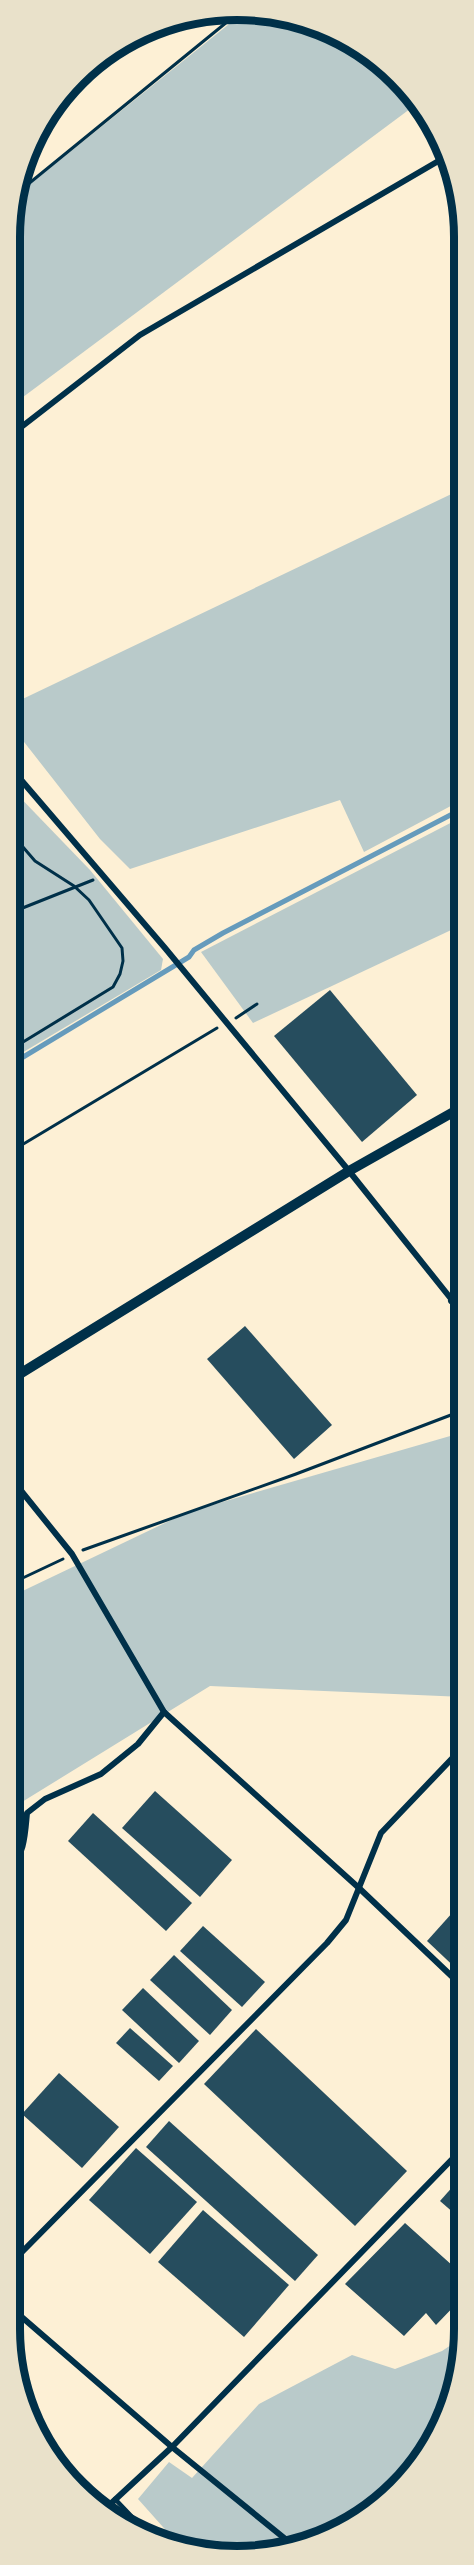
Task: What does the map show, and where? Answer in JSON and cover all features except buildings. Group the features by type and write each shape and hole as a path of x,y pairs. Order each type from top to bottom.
{"street":[{"path":"20,428 140,335 440,160"},
{"path":"20,779 349,1171 454,1304"},
{"path":"20,1374 349,1171 454,1112"},
{"path":"20,1489 72,1554 164,1712 359,1888 454,1978"},
{"path":"20,1852 24,1845 27,1813 45,1799 101,1774 138,1744 164,1712"},
{"path":"20,2254 327,1943 346,1920 381,1833 454,1757"},
{"path":"110,2504 172,2447 454,2157"},
{"path":"20,2316 172,2447 286,2540"}],"lane":[{"path":"115,2499 134,2520"}],"path":[{"path":"26,186 229,20"},
{"path":"20,844 34,861 74,886 89,900 122,948 123,961 120,975 113,987 20,1044"},
{"path":"20,909 103,876"},
{"path":"228,1022 257,1004"},
{"path":"20,1146 218,1028"},
{"path":"20,1579 72,1554 296,1474 454,1414"}],"shaded area":[{"path":"234,20 265,21 293,27 333,42 358,56 380,73 412,108 20,399 20,223 26,187"},
{"path":"454,493 454,804 364,852 340,800 130,869 100,839 20,737 20,700"},
{"path":"20,797 90,870 163,959 161,970 20,1054"},
{"path":"454,821 454,929 253,1023 201,952"},
{"path":"454,1435 454,1697 210,1686 20,1803 20,1592 188,1512"},
{"path":"454,2343 443,2398 418,2449 401,2471 380,2492 358,2509 333,2523 307,2534 265,2544 237,2546 209,2544 170,2535 138,2499 169,2462 192,2478 259,2404 352,2355 395,2369 442,2351"}],"waterway":[{"path":"20,1059 189,957 194,950 223,933 454,813"}]}
